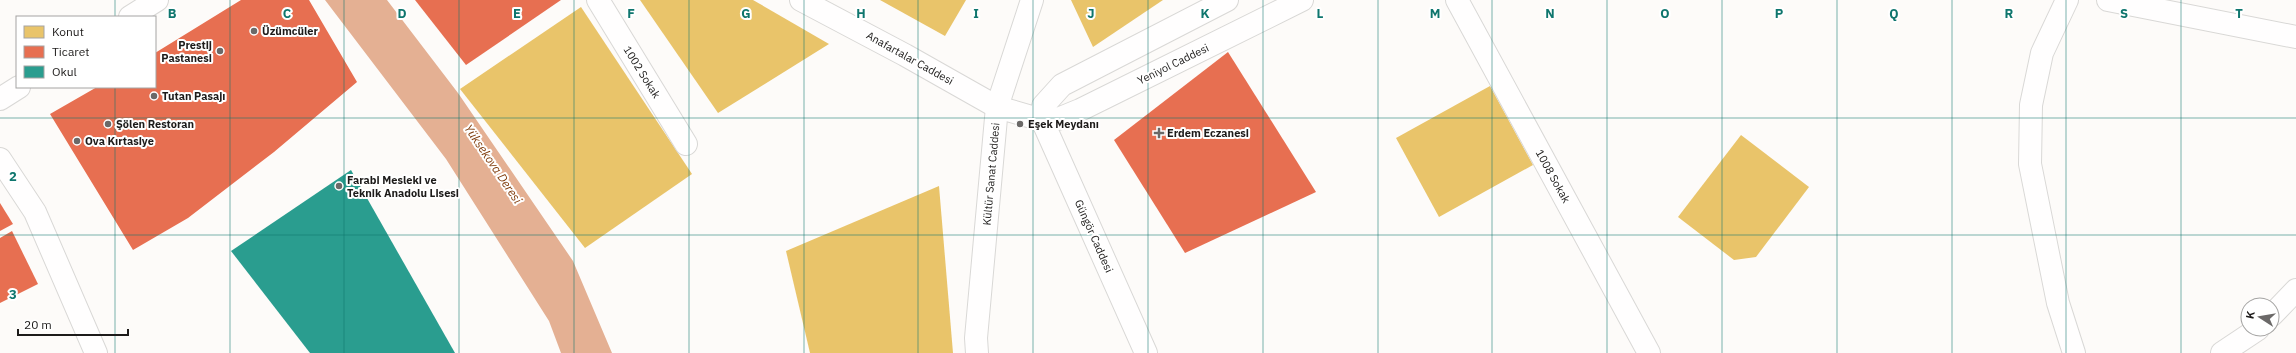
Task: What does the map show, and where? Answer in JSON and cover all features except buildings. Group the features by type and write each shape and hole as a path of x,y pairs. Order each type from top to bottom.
{"street":[{"path":"132,16 157,0"},
{"name":"1002 Sokak","path":"598,0 686,144"},
{"name":"Anafartalar Caddesi","path":"801,0 905,55 997,107"},
{"name":"Kültür Sanat Caddesi","path":"977,353 976,338 997,107 1032,0"},
{"path":"1042,120 1043,106 1062,85 1227,0"},
{"name":"Yeniyol Caddesi","path":"997,107 1042,120 1058,119 1080,110 1302,0"},
{"name":"1008 Sokak","path":"1457,0 1649,353"},
{"path":"2067,0 2042,53 2030,105 2030,164 2058,303 2074,353"},
{"path":"2108,0 2296,37"},
{"path":"0,99 17,88"},
{"name":"Güngör Caddesi","path":"1042,120 1146,353"},
{"path":"0,159 35,212 96,353"},
{"path":"2280,307 2296,290"},
{"path":"2222,353 2246,337"}],"water":[{"name":"Yüksekova Deresi","path":"325,0 387,0 458,93 573,261 612,353 561,353 549,321 446,159"}],"place":[{"name":"Üzümcüler","path":"254,31"},
{"name":"Prestij Pastanesi","path":"220,51"},
{"name":"Tutan Pasajı","path":"154,96"},
{"name":"Şölen Restoran","path":"108,124"},
{"name":"Eşek Meydanı","path":"1020,124"},
{"name":"Erdem Eczanesi","path":"1159,133"},
{"name":"Ova Kırtasiye","path":"77,141"},
{"name":"Farabi Mesleki ve Teknik Anadolu Lisesi","path":"339,186"}]}
